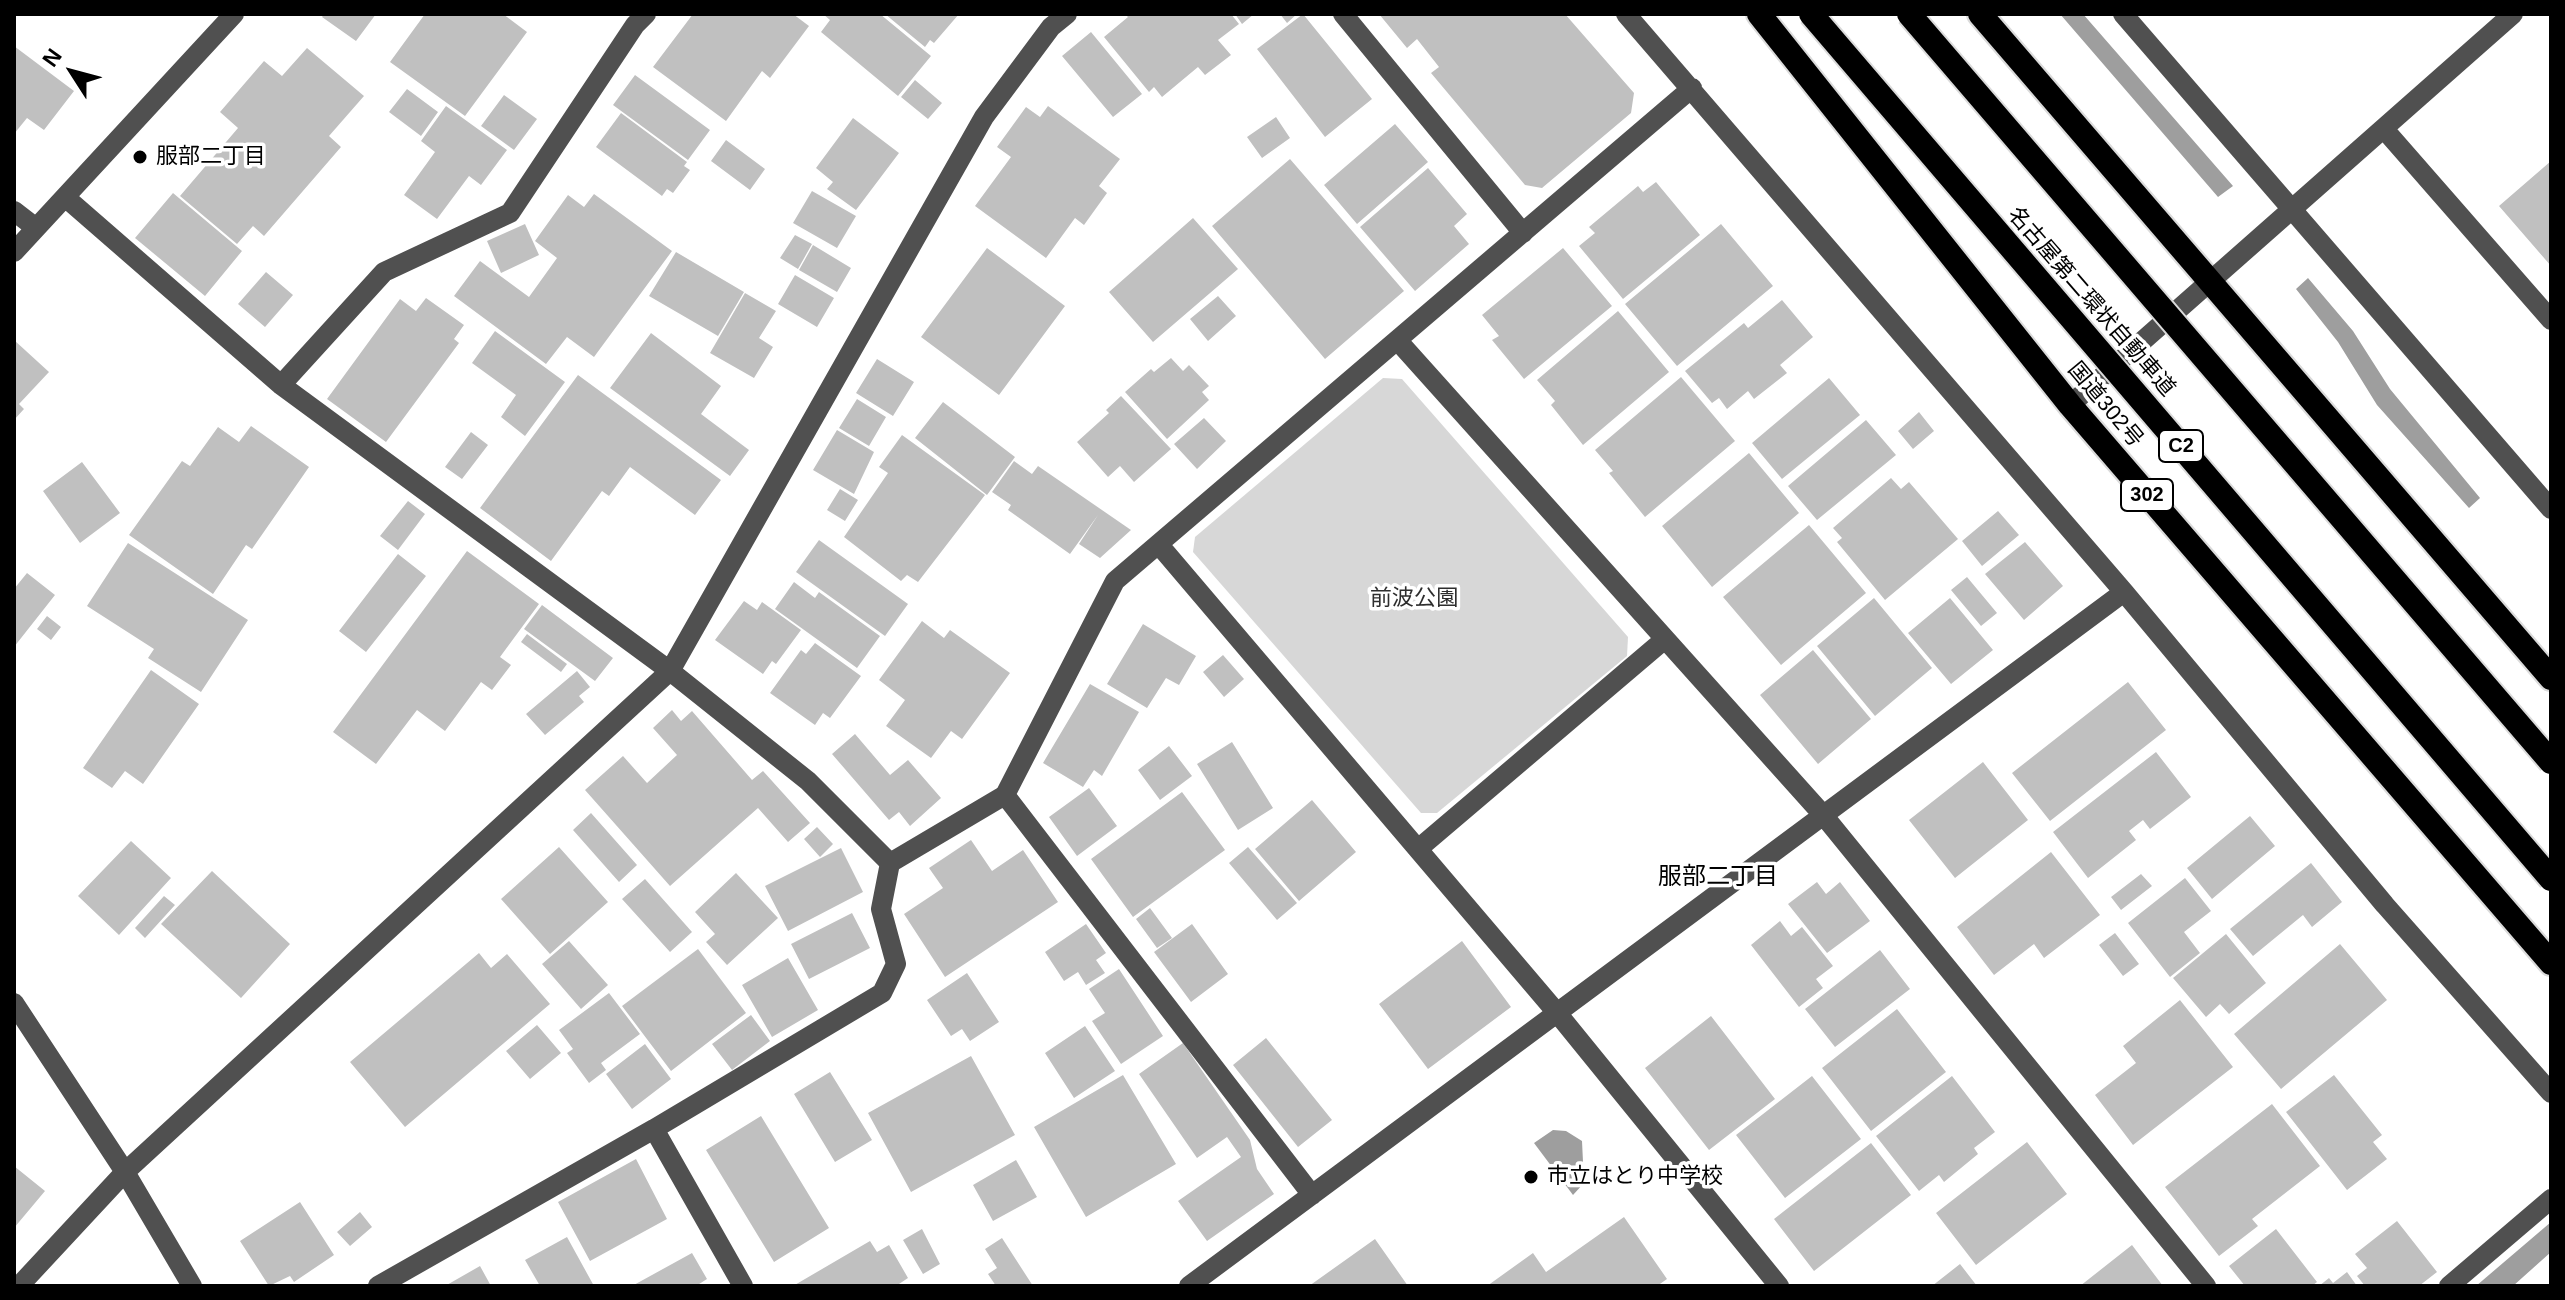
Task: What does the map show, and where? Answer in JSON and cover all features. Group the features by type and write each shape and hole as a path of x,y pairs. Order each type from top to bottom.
{"highway":[{"name":"国道302号","path":"1759,14 2070,405 2551,963"},
{"name":"名古屋第二環状自動車道","path":"1811,14 2551,879"},
{"path":"1909,14 2551,762"},
{"path":"1980,14 2551,678"}],"street":[{"path":"14,252 234,14"},
{"path":"281,385 384,272 510,213 635,25 646,14"},
{"path":"19,1286 125,1172 670,671 984,117 1051,27 1067,14"},
{"path":"1343,14 1523,233"},
{"path":"1626,14 2124,592 2385,905 2551,1093"},
{"path":"2123,14 2551,509"},
{"path":"2070,405 2513,14"},
{"path":"378,1286 654,1129 882,993 896,964 881,909 890,863 1005,795 1115,581 1160,546 1692,88"},
{"path":"2384,129 2551,320"},
{"path":"65,197 281,385 670,671 808,781 890,863"},
{"path":"14,211 36,228"},
{"path":"1398,341 1824,816 2206,1286"},
{"path":"1160,546 1558,1014 1779,1286"},
{"path":"1189,1286 2124,592"},
{"path":"1418,849 1665,639"},
{"path":"1005,795 1312,1195"},
{"path":"14,1003 125,1172 192,1286"},
{"path":"654,1129 743,1286"},
{"path":"2449,1286 2551,1199"}],"green space":[{"name":"前波公園","path":"1383,378 1402,379 1628,637 1627,656 1437,813 1421,813 1193,552 1195,537"}],"shaded area":[{"path":"2060,14 2083,14 2233,186 2218,197"},
{"path":"2308,278 2353,331 2390,389 2480,498 2469,508 2377,405 2338,342 2296,289"},
{"path":"1553,1130 1566,1131 1582,1141 1584,1183 1573,1195 1534,1143"},
{"path":"2551,1222 2551,1252 2513,1286 2476,1286"}],"building":[{"path":"324,14 376,14 356,41 322,17"},
{"path":"425,14 503,14 527,32 465,116 390,62"},
{"path":"693,14 793,14 809,26 770,78 762,71 726,121 653,67"},
{"path":"823,14 880,14 931,56 898,96 821,32 830,20"},
{"path":"885,14 959,14 934,43 930,40 925,47"},
{"path":"1125,14 1231,14 1239,24 1218,40 1231,55 1205,75 1198,67 1162,97 1154,87 1149,92 1104,37 1128,17"},
{"path":"1235,14 1254,14 1242,24"},
{"path":"1280,14 1297,14 1287,23"},
{"path":"1303,14 1372,99 1325,137 1257,49"},
{"path":"1379,14 1565,14 1634,93 1631,113 1542,188 1525,185 1431,73 1439,67 1417,39 1407,48"},
{"path":"1091,32 1142,94 1113,117 1062,56"},
{"path":"14,46 74,91 44,130 27,118 14,134"},
{"path":"307,48 364,96 329,136 341,147 264,236 253,226 237,244 180,196 238,128 220,112 264,61 282,76"},
{"path":"635,75 710,130 688,160 613,105"},
{"path":"915,80 942,103 928,119 901,97"},
{"path":"407,89 438,112 421,136 389,112"},
{"path":"504,95 537,119 514,150 481,126"},
{"path":"446,106 507,150 481,185 469,176 437,219 404,195 435,152 421,141"},
{"path":"1048,106 1120,159 1099,186 1107,193 1084,225 1075,218 1046,258 975,206 1011,157 997,147 1026,107 1040,117"},
{"path":"621,113 687,162 684,166 690,170 673,193 667,189 662,196 596,147"},
{"path":"1276,117 1290,138 1262,158 1247,137"},
{"path":"853,118 899,153 856,210 827,189 833,182 816,168"},
{"path":"1395,124 1428,162 1357,224 1324,185"},
{"path":"726,140 765,169 750,190 711,161"},
{"path":"1290,159 1404,291 1325,359 1212,226"},
{"path":"2551,161 2551,266 2499,206"},
{"path":"1428,168 1467,214 1454,226 1469,244 1415,291 1360,227"},
{"path":"1656,182 1700,235 1623,299 1579,246 1595,233 1589,227 1638,186 1643,192"},
{"path":"812,191 856,216 837,248 793,223"},
{"path":"173,193 242,251 205,296 135,238"},
{"path":"594,194 672,251 594,357 567,337 546,364 454,296 480,261 529,297 557,258 535,241 568,195 584,207"},
{"path":"1193,218 1238,269 1153,342 1109,292"},
{"path":"525,224 539,255 501,273 487,241"},
{"path":"1721,224 1773,286 1677,366 1625,304"},
{"path":"795,235 812,244 798,269 780,258"},
{"path":"813,245 851,268 837,292 799,270"},
{"path":"987,248 1065,306 999,395 921,337"},
{"path":"1563,248 1612,306 1524,379 1492,340 1499,336 1482,315"},
{"path":"676,252 744,292 718,336 649,296"},
{"path":"266,272 293,295 265,327 238,304"},
{"path":"795,275 834,298 817,327 778,304"},
{"path":"745,293 776,311 759,338 773,347 754,378 710,353"},
{"path":"1218,296 1236,316 1208,341 1190,319"},
{"path":"426,298 464,325 454,339 459,343 386,442 327,399 400,299 416,311"},
{"path":"1782,300 1813,337 1780,365 1787,373 1754,399 1748,391 1727,409 1719,398 1712,403 1685,371 1744,323 1748,328"},
{"path":"1618,311 1669,372 1583,445 1551,405 1555,401 1537,380"},
{"path":"495,331 565,382 525,436 501,417 516,395 472,363"},
{"path":"651,333 721,386 701,414 749,450 730,476 610,388"},
{"path":"14,340 49,372 19,404 24,409 14,420"},
{"path":"1171,358 1183,371 1189,365 1209,386 1202,392 1209,400 1167,439 1125,392 1151,369 1154,372"},
{"path":"877,359 914,382 893,416 856,393"},
{"path":"578,375 721,480 695,515 630,467 609,496 602,491 551,561 480,508"},
{"path":"1681,377 1735,441 1645,517 1609,473 1613,471 1595,450"},
{"path":"1829,378 1860,415 1782,479 1752,443"},
{"path":"1121,396 1171,449 1134,482 1120,466 1108,477 1077,442 1109,413 1106,410"},
{"path":"857,399 886,417 869,446 839,428"},
{"path":"943,402 1015,457 987,495 915,438"},
{"path":"1919,412 1934,431 1913,449 1898,431"},
{"path":"1204,418 1226,441 1197,469 1174,444"},
{"path":"1866,420 1896,455 1817,520 1788,486"},
{"path":"251,426 309,467 252,549 246,545 213,594 129,535 182,461 190,466 218,427 239,442"},
{"path":"837,430 874,452 854,494 813,470"},
{"path":"471,432 488,445 462,479 445,467"},
{"path":"902,435 985,495 918,582 907,575 901,581 844,537 888,473 879,467"},
{"path":"1749,453 1799,513 1712,587 1662,526"},
{"path":"1014,461 1032,474 1038,466 1131,530 1100,558 1079,544 1098,515 1070,554 1008,510 1011,505 992,492"},
{"path":"82,462 120,513 80,543 43,491"},
{"path":"1891,478 1901,489 1909,482 1958,539 1885,600 1837,542 1842,538 1833,528"},
{"path":"840,489 858,500 845,521 827,510"},
{"path":"408,501 425,514 398,550 380,536"},
{"path":"1998,511 2019,535 1982,566 1962,541"},
{"path":"1809,525 1866,593 1781,665 1723,597"},
{"path":"819,540 908,604 885,636 796,572"},
{"path":"2025,542 2063,586 2024,620 1985,574"},
{"path":"128,543 248,620 201,692 148,658 154,649 87,606"},
{"path":"467,551 539,604 500,657 511,665 492,690 481,682 445,731 417,710 376,764 333,732"},
{"path":"398,554 426,576 366,652 339,631"},
{"path":"27,573 55,595 14,647 14,589"},
{"path":"1967,577 1997,613 1981,626 1951,590"},
{"path":"794,582 815,598 819,592 880,636 857,668 775,609"},
{"path":"1874,598 1932,668 1875,716 1817,646"},
{"path":"1950,598 1993,650 1951,684 1908,633"},
{"path":"744,601 757,610 762,602 801,630 776,664 772,661 763,674 715,640"},
{"path":"542,605 613,658 595,681 524,629"},
{"path":"47,616 61,627 51,640 37,629"},
{"path":"922,621 944,638 950,630 1010,673 962,739 951,731 931,758 886,726 905,700 879,680"},
{"path":"1143,624 1196,656 1179,685 1166,678 1147,708 1107,684"},
{"path":"527,634 567,664 561,672 521,642"},
{"path":"815,643 861,676 830,718 823,713 815,725 770,693 801,650 806,654"},
{"path":"1813,650 1871,719 1818,764 1760,695"},
{"path":"1223,655 1244,679 1224,697 1203,672"},
{"path":"151,670 199,704 143,784 125,771 112,788 83,768"},
{"path":"577,671 590,687 579,696 584,702 545,735 526,714"},
{"path":"2128,682 2166,730 2050,821 2012,773"},
{"path":"1090,684 1139,712 1102,776 1094,770 1083,787 1043,763"},
{"path":"672,710 681,721 692,711 752,780 763,771 810,823 788,842 758,808 670,886 585,790 623,756 647,783 677,755 653,728"},
{"path":"855,734 890,775 908,760 941,798 910,826 899,812 889,820 832,754"},
{"path":"1232,742 1273,808 1238,830 1197,764"},
{"path":"1169,746 1192,776 1160,800 1138,770"},
{"path":"2156,752 2191,797 2150,829 2143,820 2129,831 2136,840 2088,878 2053,832"},
{"path":"1983,762 2028,820 1955,878 1909,820"},
{"path":"1089,788 1117,826 1077,856 1049,817"},
{"path":"1182,792 1225,850 1133,917 1091,859"},
{"path":"1312,800 1356,852 1299,901 1255,849"},
{"path":"591,813 637,865 619,882 573,830"},
{"path":"2250,816 2275,846 2212,899 2187,868"},
{"path":"817,827 833,844 820,857 804,839"},
{"path":"971,840 992,871 1023,850 1058,902 945,977 904,914 943,888 929,868"},
{"path":"131,841 171,878 119,935 78,896"},
{"path":"559,847 608,902 550,954 501,899"},
{"path":"1248,847 1297,903 1277,920 1229,863"},
{"path":"841,848 863,892 788,931 765,886"},
{"path":"2051,852 2100,915 2044,958 2034,944 1994,975 1957,927"},
{"path":"2311,863 2342,902 2312,927 2303,915 2253,956 2230,929"},
{"path":"212,871 290,944 241,998 161,924"},
{"path":"736,873 778,918 727,965 706,942 715,934 695,912"},
{"path":"2141,874 2152,886 2121,910 2111,897"},
{"path":"2185,878 2211,911 2184,932 2200,953 2170,977 2128,923"},
{"path":"645,879 692,932 670,952 622,899"},
{"path":"1817,882 1826,894 1840,882 1870,921 1827,953 1788,904"},
{"path":"164,896 175,905 145,938 135,928"},
{"path":"1150,908 1172,938 1157,948 1136,919"},
{"path":"852,913 870,948 809,979 791,944"},
{"path":"1780,921 1791,936 1802,927 1833,966 1816,979 1823,988 1799,1007 1751,945"},
{"path":"1086,924 1106,953 1096,960 1105,973 1086,985 1078,972 1064,981 1045,952"},
{"path":"1192,924 1228,974 1191,1002 1154,952"},
{"path":"2115,933 2139,964 2123,976 2099,945"},
{"path":"2226,934 2266,983 2229,1014 2220,1004 2206,1017 2173,978"},
{"path":"569,941 608,985 581,1009 542,964"},
{"path":"1462,941 1511,1007 1428,1069 1379,1004"},
{"path":"2340,944 2387,1000 2281,1089 2234,1034"},
{"path":"698,949 746,1013 671,1071 622,1006"},
{"path":"1880,950 1910,989 1835,1047 1805,1009"},
{"path":"479,953 491,968 507,954 550,1004 405,1127 350,1062"},
{"path":"788,958 818,1010 772,1037 742,985"},
{"path":"1119,969 1163,1036 1121,1064 1092,1021 1105,1013 1089,989"},
{"path":"967,973 999,1022 970,1041 962,1029 951,1036 927,1000"},
{"path":"609,993 640,1034 601,1063 606,1070 589,1083 567,1053 573,1049 559,1030"},
{"path":"2180,1000 2233,1067 2133,1145 2095,1095 2136,1063 2123,1046"},
{"path":"1897,1009 1946,1072 1871,1131 1822,1068"},
{"path":"751,1015 770,1041 732,1070 712,1044"},
{"path":"1711,1016 1775,1099 1709,1150 1645,1068"},
{"path":"537,1025 561,1053 530,1079 506,1051"},
{"path":"1085,1026 1115,1071 1074,1098 1045,1053"},
{"path":"1266,1038 1332,1120 1298,1147 1233,1065"},
{"path":"1183,1043 1250,1140 1257,1169 1274,1194 1207,1241 1178,1201 1241,1157 1227,1137 1197,1158 1139,1074"},
{"path":"645,1044 671,1079 632,1109 606,1074"},
{"path":"971,1056 1015,1135 911,1192 868,1113"},
{"path":"830,1072 872,1140 835,1162 794,1094"},
{"path":"1123,1075 1176,1164 1086,1217 1034,1127"},
{"path":"2334,1075 2382,1135 2373,1142 2387,1159 2347,1190 2286,1112"},
{"path":"1812,1076 1861,1139 1785,1198 1736,1135"},
{"path":"1952,1076 1995,1132 1974,1148 1978,1154 1944,1182 1939,1175 1919,1191 1876,1136"},
{"path":"2272,1104 2320,1166 2252,1219 2258,1226 2219,1256 2165,1187"},
{"path":"761,1116 829,1228 774,1262 706,1150"},
{"path":"2027,1142 2067,1194 1976,1265 1936,1213"},
{"path":"1871,1143 1911,1195 1814,1271 1774,1219"},
{"path":"636,1159 667,1219 590,1261 558,1202"},
{"path":"1016,1160 1037,1197 993,1221 973,1185"},
{"path":"14,1166 45,1191 14,1228"},
{"path":"300,1202 334,1255 294,1282 290,1276 269,1286 240,1241"},
{"path":"360,1212 372,1227 350,1246 337,1232"},
{"path":"1624,1217 1667,1279 1657,1286 1487,1286 1533,1253 1546,1272"},
{"path":"2397,1221 2437,1272 2419,1286 2365,1286 2357,1276 2367,1268 2355,1254"},
{"path":"922,1229 940,1264 923,1274 903,1240"},
{"path":"2276,1229 2317,1282 2312,1286 2245,1286 2229,1266"},
{"path":"567,1237 594,1286 540,1286 525,1260"},
{"path":"1002,1238 1033,1286 996,1286 988,1274 997,1268 985,1249"},
{"path":"1375,1239 1408,1286 1309,1286"},
{"path":"870,1241 877,1252 889,1245 908,1278 896,1286 793,1286"},
{"path":"2132,1245 2163,1286 2080,1286"},
{"path":"692,1253 707,1279 696,1286 632,1286"},
{"path":"1960,1264 1977,1286 1932,1286"},
{"path":"480,1266 491,1286 445,1286"},
{"path":"2347,1272 2357,1286 2319,1286 2329,1278 2333,1283"}],"place":[{"name":"服部二丁目","path":"140,157"},
{"name":"市立はとり中学校","path":"1531,1177"}],"district":[{"name":"服部二丁目","path":"1718,877"}]}
